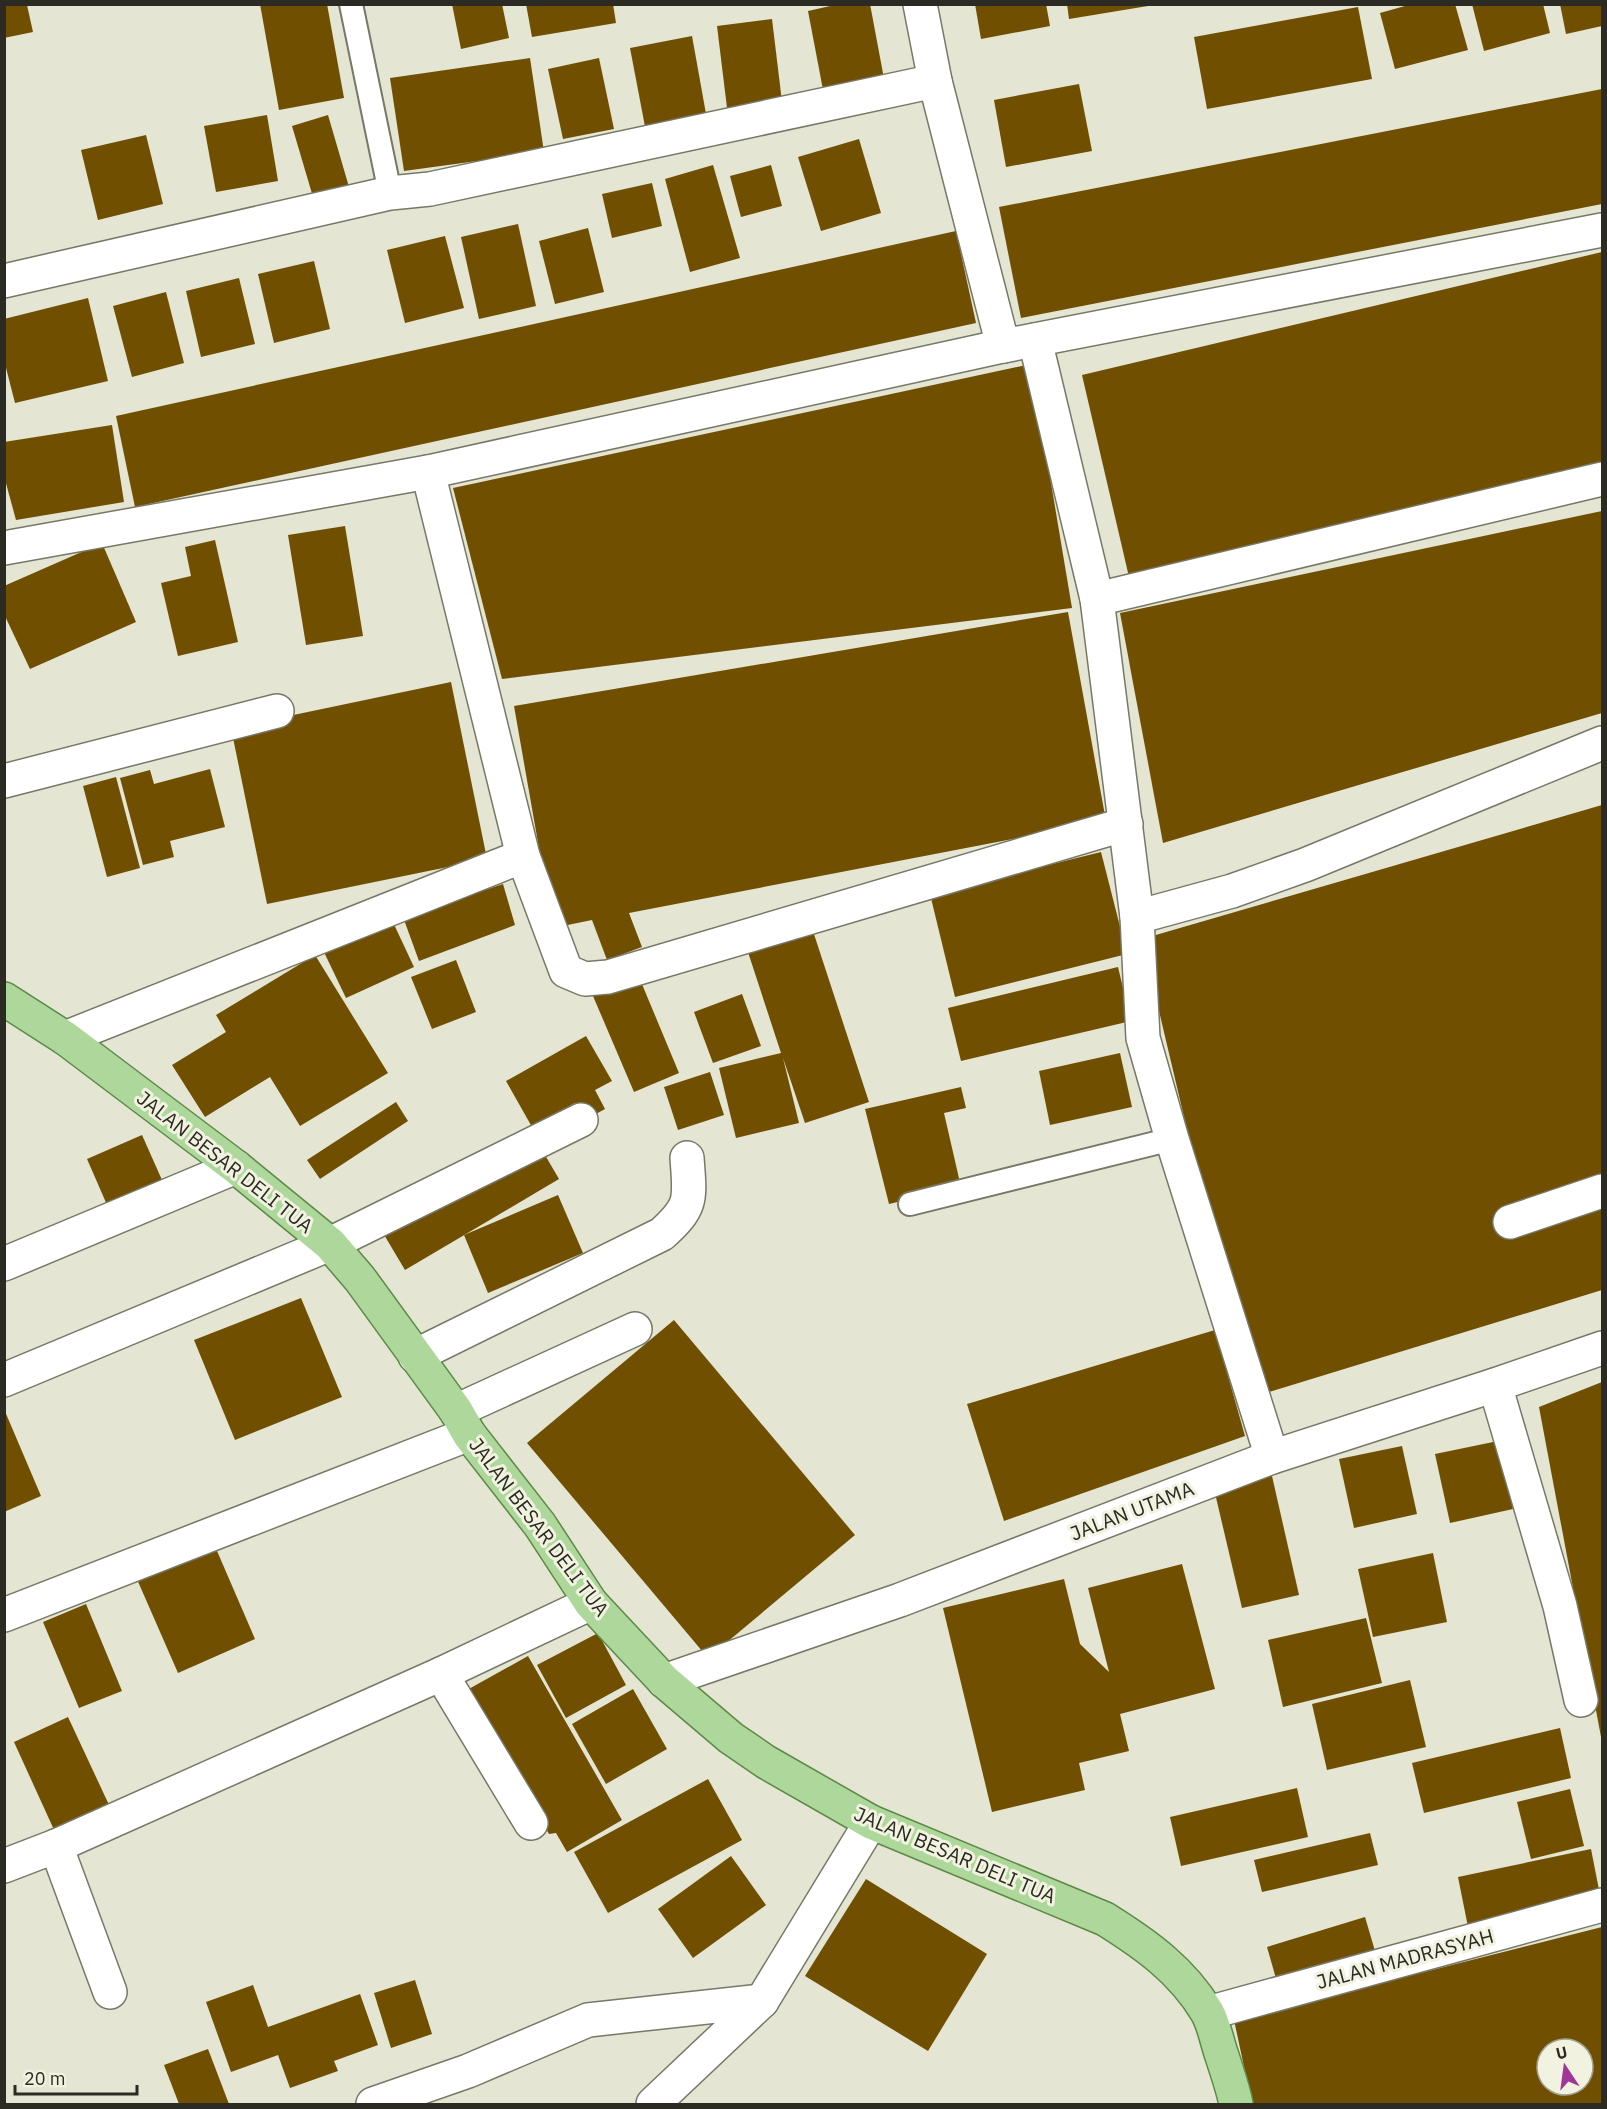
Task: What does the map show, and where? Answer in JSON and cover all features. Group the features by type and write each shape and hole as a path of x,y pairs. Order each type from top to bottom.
{"main road":[{"name":"JALAN BESAR DELI TUA","path":"4,999 65,1038 236,1167 330,1244 360,1279 462,1422 540,1525 591,1603 664,1681 731,1738 766,1762 871,1822 1105,1919 1140,1940 1164,1959 1188,1985 1208,2013 1236,2104"}],"street":[{"path":"920,4 934,81 1019,343 1097,599 1137,917 1143,1038 1172,1139 1272,1457"},
{"path":"4,280 390,192 430,189 934,81"},
{"path":"4,548 428,472 1019,343 1602,230"},
{"path":"428,472 523,856 566,971 585,979 608,977 1126,824"},
{"path":"1097,599 1602,479"},
{"path":"4,781 277,711"},
{"path":"1137,917 1232,891 1305,865 1602,743"},
{"path":"65,1038 523,856"},
{"path":"4,1380 330,1244 580,1120"},
{"path":"415,1356 662,1234 682,1216 690,1194 687,1158"},
{"path":"4,1264 236,1167"},
{"path":"1510,1222 1602,1191"},
{"path":"4,1615 462,1422 635,1329"},
{"name":"JALAN UTAMA","path":"664,1681 900,1600 1272,1457 1602,1348"},
{"path":"1495,1385 1560,1606 1581,1700"},
{"path":"4,1866 56,1846 441,1674 591,1603"},
{"path":"441,1674 531,1823"},
{"path":"653,2104 762,2001 871,1822"},
{"path":"56,1846 110,1992"},
{"name":"JALAN MADRASYAH","path":"1208,2013 1602,1905"},
{"path":"373,2104 468,2071 588,2020 762,2001"}],"lane":[{"path":"351,4 390,192"},
{"path":"910,1204 1172,1139"}],"building":[{"path":"260,4 327,4 344,98 279,110"},
{"path":"452,4 502,4 509,38 461,49"},
{"path":"526,4 613,4 616,23 532,37"},
{"path":"839,4 870,4 885,84 824,95 808,11"},
{"path":"975,4 1046,4 1050,26 981,39"},
{"path":"1067,4 1148,4 1148,6 1069,19"},
{"path":"1412,4 1455,4 1468,50 1395,69 1380,13"},
{"path":"1472,4 1543,4 1550,33 1484,51"},
{"path":"1560,4 1602,4 1602,26 1566,34"},
{"path":"4,5 27,5 33,32 4,38"},
{"path":"1358,7 1372,79 1207,109 1194,37"},
{"path":"772,19 783,110 728,116 717,26"},
{"path":"692,36 708,125 647,137 630,48"},
{"path":"530,58 544,152 404,171 390,78"},
{"path":"599,58 614,129 563,139 548,69"},
{"path":"1079,84 1092,151 1006,167 994,100"},
{"path":"1602,89 1602,204 1021,318 999,207"},
{"path":"267,115 278,181 216,192 204,126"},
{"path":"328,115 349,187 313,197 292,126"},
{"path":"146,135 163,204 98,220 81,150"},
{"path":"859,139 881,213 821,231 798,157"},
{"path":"713,165 740,258 690,272 665,179"},
{"path":"771,165 782,206 741,217 730,176"},
{"path":"652,183 662,226 612,238 602,194"},
{"path":"518,224 536,306 479,319 461,237"},
{"path":"588,228 604,292 555,304 539,241"},
{"path":"956,231 976,323 135,507 116,416"},
{"path":"445,236 464,308 405,323 387,250"},
{"path":"1602,252 1602,464 1129,577 1082,375"},
{"path":"314,261 330,329 274,343 258,274"},
{"path":"239,278 255,344 201,357 186,291"},
{"path":"166,292 184,363 132,377 113,306"},
{"path":"88,298 108,381 15,403 4,360 4,319"},
{"path":"1031,364 1072,608 502,679 453,488"},
{"path":"112,425 124,502 16,520 4,476 4,442"},
{"path":"1602,511 1602,713 1163,843 1120,613"},
{"path":"345,526 363,636 306,645 288,535"},
{"path":"215,540 238,642 178,656 161,583 191,576 185,547"},
{"path":"102,543 136,622 30,669 4,614 4,586"},
{"path":"1068,612 1106,821 629,913 642,947 607,960 592,920 553,928 514,706"},
{"path":"451,682 487,859 267,904 231,728"},
{"path":"210,769 225,827 170,841 174,857 143,865 120,778 150,770 154,784"},
{"path":"116,777 140,868 107,877 83,786"},
{"path":"1602,805 1602,1290 1256,1396 1232,1320 1142,939"},
{"path":"1101,852 1127,954 955,997 930,894"},
{"path":"503,884 515,925 419,961 403,917"},
{"path":"391,918 414,967 346,998 323,950"},
{"path":"811,925 869,1102 805,1123 783,1058 799,1123 736,1138 719,1068 781,1053 746,946"},
{"path":"315,955 388,1073 300,1126 270,1077 205,1117 172,1065 226,1032 216,1015"},
{"path":"456,960 476,1012 432,1029 411,977"},
{"path":"1118,967 1131,1021 961,1061 948,1008"},
{"path":"639,977 679,1073 634,1092 593,996"},
{"path":"742,994 761,1046 713,1063 694,1012"},
{"path":"586,1036 612,1081 595,1090 605,1109 585,1120 575,1103 532,1127 506,1081"},
{"path":"1120,1053 1132,1107 1050,1125 1039,1071"},
{"path":"710,1072 724,1115 678,1130 664,1087"},
{"path":"961,1087 966,1108 944,1113 961,1187 889,1204 865,1109"},
{"path":"396,1102 408,1121 320,1179 307,1160"},
{"path":"142,1135 166,1189 111,1214 87,1159"},
{"path":"538,1143 559,1179 405,1270 383,1233"},
{"path":"558,1195 583,1253 488,1293 464,1235"},
{"path":"301,1298 342,1397 235,1440 194,1340"},
{"path":"674,1320 855,1535 708,1658 527,1443"},
{"path":"1215,1330 1245,1436 1004,1521 967,1404"},
{"path":"1602,1382 1602,1737 1601,1737 1539,1407"},
{"path":"4,1409 41,1496 4,1512"},
{"path":"1498,1441 1513,1509 1450,1523 1435,1454"},
{"path":"1402,1446 1417,1514 1354,1528 1339,1459"},
{"path":"1272,1476 1299,1595 1242,1608 1214,1489"},
{"path":"214,1544 255,1639 178,1673 136,1577"},
{"path":"1433,1553 1447,1622 1373,1637 1358,1569"},
{"path":"1182,1564 1215,1689 1120,1714 1129,1751 1079,1763 1085,1790 992,1812 943,1608 1064,1579 1080,1644 1109,1672 1088,1588"},
{"path":"86,1604 122,1691 79,1708 43,1622"},
{"path":"1366,1618 1382,1683 1283,1707 1268,1640"},
{"path":"598,1633 626,1685 566,1718 537,1665"},
{"path":"528,1656 622,1820 567,1852 556,1833 549,1834 467,1690"},
{"path":"1410,1680 1426,1747 1327,1770 1312,1704"},
{"path":"633,1689 667,1749 606,1784 572,1724"},
{"path":"68,1717 110,1807 55,1832 14,1742"},
{"path":"1560,1728 1571,1778 1424,1813 1412,1763"},
{"path":"708,1779 742,1840 608,1913 574,1852"},
{"path":"1297,1788 1308,1837 1181,1866 1170,1817"},
{"path":"1570,1789 1584,1846 1531,1859 1517,1802"},
{"path":"1370,1833 1378,1865 1262,1892 1254,1860"},
{"path":"1591,1849 1601,1900 1468,1927 1458,1877"},
{"path":"731,1856 766,1905 693,1958 658,1909"},
{"path":"866,1879 987,1954 928,2051 805,1976"},
{"path":"1365,1917 1375,1951 1277,1982 1267,1947"},
{"path":"1602,1927 1602,2104 1252,2104 1234,2020"},
{"path":"415,1980 432,2034 391,2048 374,1993"},
{"path":"253,1985 268,2027 360,1994 378,2045 334,2061 338,2071 290,2088 278,2055 231,2072 206,2002"},
{"path":"208,2049 229,2104 179,2104 164,2065"}]}
